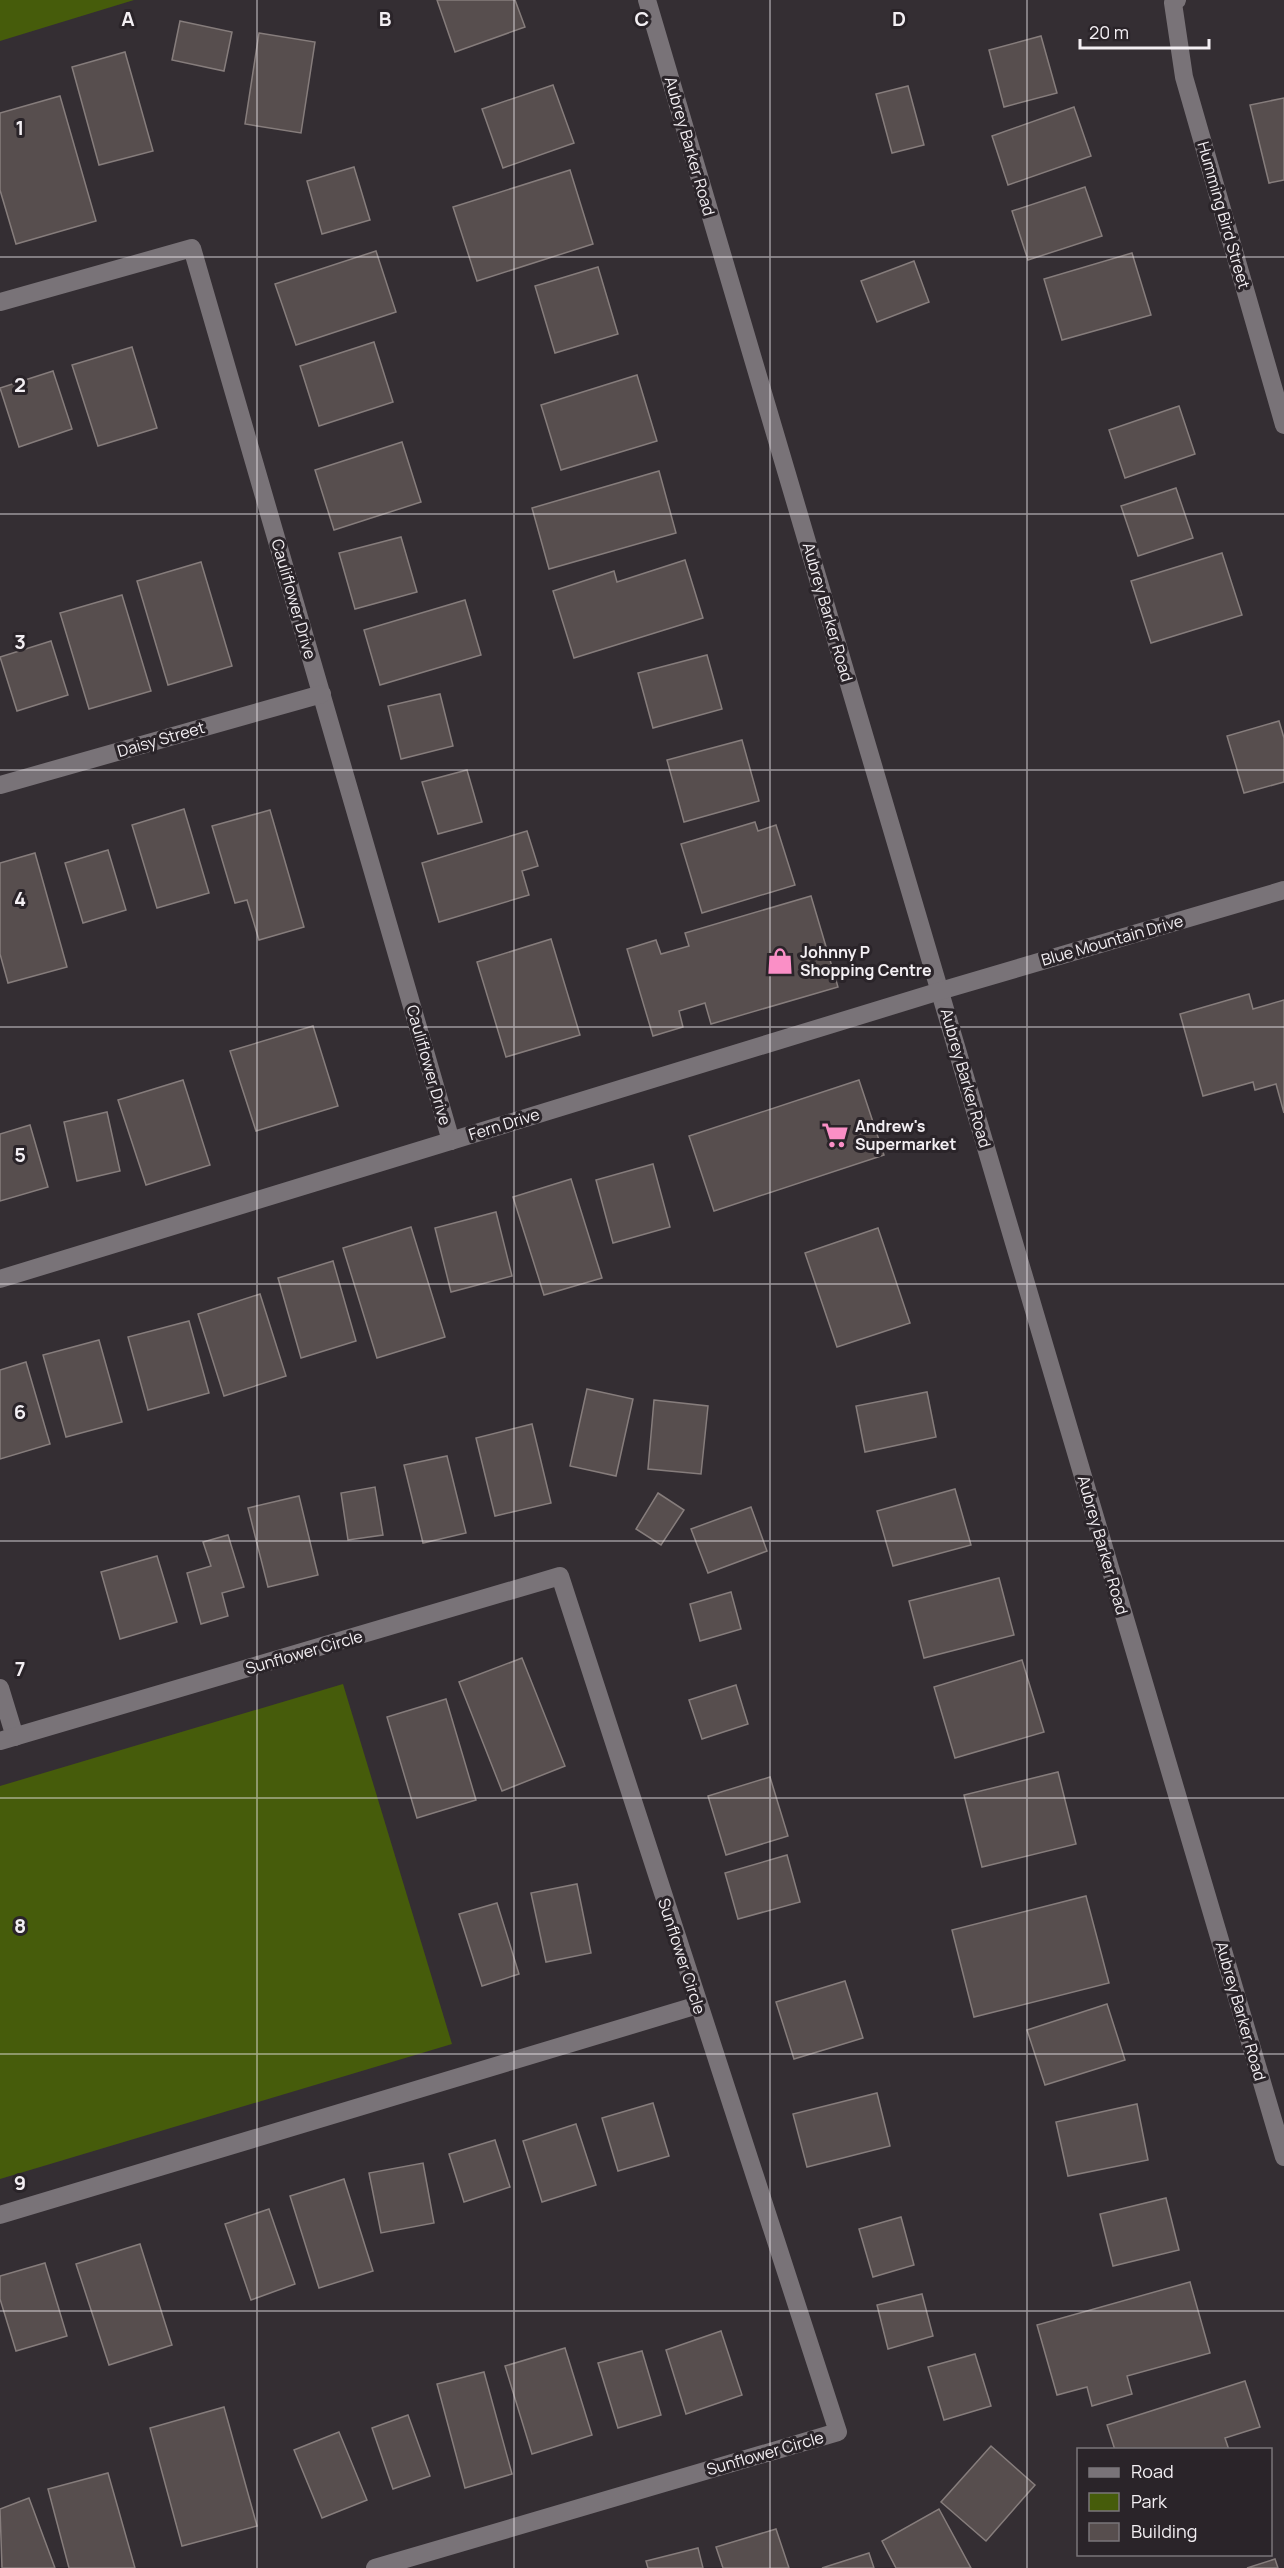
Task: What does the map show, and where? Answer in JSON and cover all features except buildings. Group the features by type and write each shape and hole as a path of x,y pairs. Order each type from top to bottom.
{"street":[{"name":"Aubrey Barker Road","path":"647,0 1284,2157"},
{"name":"Humming Bird Street","path":"1175,1 1184,77 1284,425"},
{"name":"Cauliflower Drive","path":"0,302 192,248 451,1141"},
{"name":"Daisy Street","path":"0,785 322,694"},
{"name":"Blue Mountain Drive","path":"940,991 1284,890"},
{"name":"Fern Drive","path":"0,1279 940,991"},
{"name":"Sunflower Circle","path":"7,1739 560,1576 838,2432 375,2568"},
{"path":"0,1688 7,1739"},
{"path":"0,2215 698,2005"}],"green space":[{"path":"0,0 134,0 0,41"},
{"path":"343,1684 452,2044 0,2179 0,1786"}],"place":[{"name":"Johnny P Shopping Centre","path":"780,961"},
{"name":"Andrew's Supermarket","path":"835,1135"}]}
